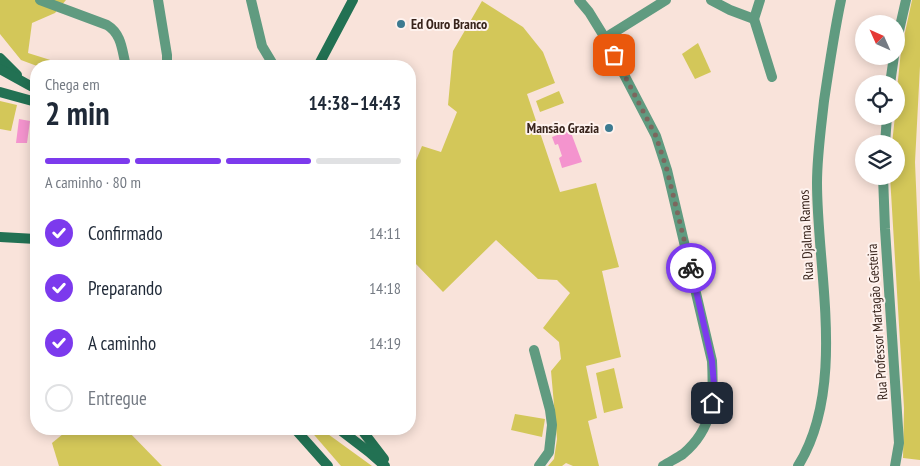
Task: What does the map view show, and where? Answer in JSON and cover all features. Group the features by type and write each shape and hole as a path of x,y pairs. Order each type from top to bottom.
{"main road":[{"path":"321,60 353,0"},
{"path":"0,58 26,84"},
{"path":"0,69 30,86"},
{"path":"0,92 30,100"},
{"path":"0,237 30,239"},
{"path":"300,435 328,466"},
{"path":"346,435 385,466"},
{"path":"366,435 389,466"}],"street":[{"path":"40,0 113,28 119,37 125,60"},
{"path":"158,0 167,60"},
{"path":"251,0 262,46 269,60"},
{"path":"579,0 605,38 656,136 667,170 712,361 714,385 707,422 699,437 682,454 663,466"},
{"path":"605,38 666,0"},
{"path":"710,0 754,19"},
{"path":"760,0 754,19 772,77"},
{"name":"Rua Djalma Ramos","path":"798,466 810,443 817,422 827,354 818,229 817,182 819,138 833,36 841,0"},
{"path":"903,15 906,0"},
{"name":"Rua Professor Martagão Gesteira","path":"883,185 899,443 895,466"},
{"path":"534,350 550,410 552,425 549,452 539,466"}],"shaded area":[{"path":"0,0 66,0 55,13 32,23 28,53 50,60 30,60 30,63 21,60 0,34"},
{"path":"912,0 920,0 920,66 915,162 920,282 920,460 903,458 904,408 891,185 905,185 905,135 893,135 894,125 905,125 905,75 898,75 900,65 905,65 905,32"},
{"path":"482,1 523,27 543,52 555,83 527,94 560,192 596,183 619,267 602,271 621,357 586,366 597,418 588,421 599,466 573,466 566,463 562,466 548,466 554,459 557,439 551,371 561,359 559,342 543,328 570,293 557,280 538,279 496,240 443,292 416,264 416,160 422,146 441,152 457,112 448,105 453,51"},
{"path":"698,43 711,72 695,79 682,54"},
{"path":"559,91 564,103 540,112 536,101"},
{"path":"0,101 17,105 11,131 0,129"},
{"path":"19,119 30,121 27,143 16,143"},
{"path":"570,130 582,162 562,168 559,158 562,156 558,144 555,145 552,137"},
{"path":"614,368 623,408 604,413 596,373"},
{"path":"515,414 545,419 542,437 511,430"},
{"path":"62,435 132,435 162,466 59,466 52,443"},
{"path":"314,435 329,435 372,466 341,466"}],"way so far":[{"path":"614,55 656,136 667,170 691,268"}],"place":[{"name":"Ed Ouro Branco","path":"401,24"},
{"name":"Mansão Grazia","path":"609,128"}],"route":[{"path":"691,268 712,361 714,385 712,403"}]}
